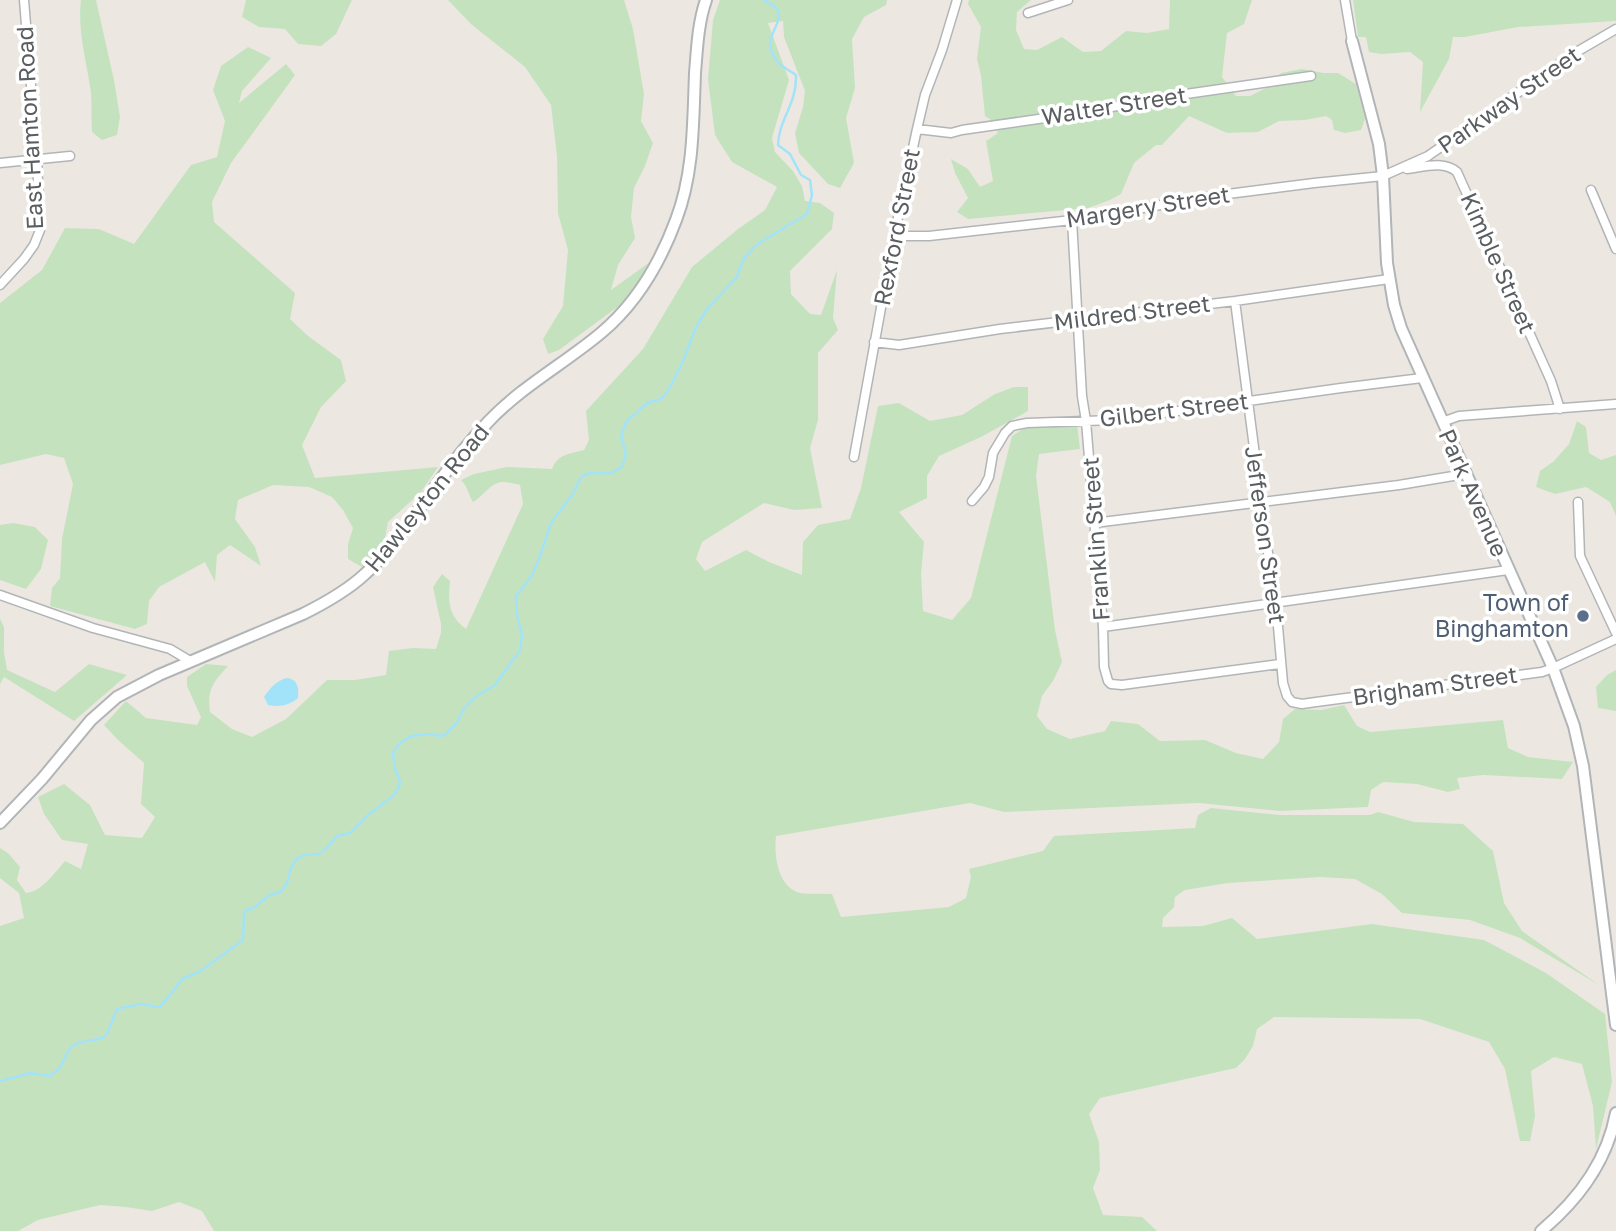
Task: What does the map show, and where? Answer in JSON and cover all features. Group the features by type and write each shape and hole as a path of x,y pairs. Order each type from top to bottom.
{"street":[{"name":"East Hamton Road","path":"0,285 24,259 40,230 24,0"},
{"name":"Hawleyton Road","path":"0,823 107,704 146,680 303,614 352,586 383,556 457,458 491,419 532,383 600,334 626,309 653,270 678,216 690,164 699,26 706,0"},
{"name":"Rexford Street","path":"854,457 894,236 917,128 925,95 957,0"},
{"path":"1028,13 1068,0"},
{"name":"Park Avenue","path":"1345,0 1377,133 1383,176 1387,263 1401,328 1553,668 1572,719 1583,766 1616,1025"},
{"name":"Parkway Street","path":"1401,169 1428,156 1573,54 1616,29"},
{"name":"Walter Street","path":"917,128 950,133 1311,76"},
{"path":"0,163 70,156"},
{"name":"Kimble Street","path":"1401,169 1448,165 1457,172 1550,381 1559,409"},
{"name":"Margery Street","path":"894,236 929,236 1072,220 1234,194 1383,176 1401,169"},
{"path":"1591,190 1616,249"},
{"name":"Franklin Street","path":"1072,220 1082,396 1103,627 1104,667 1108,681 1122,685 1144,683 1280,664"},
{"name":"Mildred Street","path":"874,342 899,345 1389,279"},
{"name":"Jefferson Street","path":"1235,301 1276,604 1283,683 1292,702 1316,702"},
{"name":"Gilbert Street","path":"972,501 989,477 993,453 1012,426 1027,423 1114,420 1422,378"},
{"path":"1442,422 1460,416 1616,404"},
{"path":"1094,523 1399,485 1465,474"},
{"path":"1578,502 1580,556 1616,636"},
{"path":"1103,627 1508,570"},
{"path":"0,595 93,628 170,649 190,661"},
{"name":"Brigham Street","path":"1316,702 1542,672 1616,636"},
{"path":"1541,1231 1565,1209 1589,1180 1604,1151 1616,1113"}],"green space":[{"path":"81,0 96,0 120,117 117,135 102,140 92,132 91,93 80,23"},
{"path":"246,0 352,0 336,34 321,46 298,44 285,29 259,27 242,17"},
{"path":"448,0 624,0 633,29 644,94 641,121 653,143 634,188 631,217 635,238 618,265 611,290 650,262 627,300 559,350 548,354 543,339 563,306 568,250 558,213 557,156 551,105 525,67 472,25"},
{"path":"720,0 887,0 886,5 864,17 852,39 855,88 846,118 854,163 840,188 828,184 799,153 795,133 805,91 784,37 783,21 768,23 789,80 772,138 775,152 793,171 802,186 805,201 820,203 834,213 832,229 790,271 791,294 810,314 821,315 837,270 833,318 838,330 818,353 818,420 810,448 822,508 794,510 764,503 702,542 696,559 705,571 746,550 802,575 803,542 818,525 850,519 861,488 878,406 899,403 930,421 962,415 995,394 1014,387 1028,387 1028,411 939,456 927,476 927,498 899,512 924,542 921,573 923,611 952,620 971,598 1012,436 1026,427 1077,424 1080,449 1039,454 1036,476 1055,630 1062,662 1042,696 1037,716 1047,729 1070,739 1105,731 1111,721 1138,724 1160,741 1205,740 1236,753 1263,759 1279,742 1283,719 1295,709 1321,710 1344,705 1357,726 1370,732 1503,720 1508,748 1528,757 1573,762 1562,779 1483,775 1457,778 1460,789 1448,792 1417,784 1383,782 1371,790 1368,807 1280,811 1199,803 1004,812 970,803 776,836 776,860 785,882 800,893 832,894 841,917 949,907 966,898 971,877 969,869 1043,851 1054,836 1195,828 1198,815 1211,808 1280,815 1370,815 1378,812 1414,822 1463,824 1493,851 1504,903 1522,931 1599,985 1520,938 1470,920 1402,913 1382,894 1355,879 1320,877 1228,883 1185,890 1175,897 1174,907 1163,918 1162,927 1203,926 1232,918 1257,939 1372,924 1484,940 1546,973 1605,1014 1612,1082 1596,1149 1593,1106 1582,1064 1554,1057 1531,1071 1535,1116 1530,1141 1520,1141 1505,1069 1489,1042 1420,1019 1274,1017 1257,1029 1253,1046 1236,1068 1100,1098 1089,1114 1099,1142 1100,1170 1093,1188 1103,1215 1142,1217 1157,1231 214,1231 202,1211 179,1202 152,1211 100,1205 38,1220 18,1231 0,1231 0,926 24,918 19,893 0,878 0,848 20,867 17,880 26,893 43,885 65,861 81,869 88,844 62,840 44,814 38,797 64,784 90,805 105,835 142,838 155,817 141,804 144,763 104,725 126,701 146,718 197,725 201,717 187,686 187,677 206,664 228,666 212,686 209,697 210,712 232,729 252,737 286,719 327,680 355,680 386,675 389,651 436,649 441,624 433,587 442,574 450,581 449,602 452,613 466,629 523,504 520,485 498,483 473,502 461,480 474,474 507,467 552,469 561,457 584,450 589,440 586,411 643,349 692,267 765,210 777,187 732,162 715,135 708,79 713,20"},
{"path":"969,0 1031,0 1017,12 1016,30 1024,49 1037,50 1062,37 1083,52 1101,51 1126,31 1147,33 1169,29 1170,0 1252,0 1244,24 1227,33 1222,77 1236,96 1250,96 1264,89 1281,73 1302,69 1338,73 1356,84 1365,119 1361,130 1345,133 1334,130 1332,120 1326,116 1279,121 1258,132 1227,133 1189,116 1162,145 1156,145 1134,163 1121,194 1110,200 1088,208 968,219 957,212 968,198 951,159 968,169 980,187 993,181 986,141 998,133 991,120 985,116 977,59 981,27 968,4"},
{"path":"1353,0 1616,0 1616,21 1518,27 1453,37 1449,59 1420,112 1423,62 1410,52 1369,52 1366,37 1358,37"},
{"path":"248,47 271,58 242,91 239,103 286,64 295,75 231,163 212,202 214,222 295,293 290,319 341,360 346,381 321,407 302,445 315,478 438,467 421,492 388,522 384,544 362,567 348,559 348,544 353,528 332,497 309,487 273,485 238,500 235,519 255,547 261,566 230,545 217,555 215,582 205,562 159,587 149,601 147,624 135,629 50,606 52,588 60,578 62,539 73,484 64,458 46,454 0,465 0,303 42,270 65,228 99,229 134,244 191,165 217,157 225,121 213,90 221,66"},
{"path":"1577,421 1586,427 1589,453 1601,460 1616,455 1616,516 1610,502 1586,487 1555,494 1536,487 1540,471 1554,461 1569,444"},
{"path":"13,523 35,527 48,540 41,569 26,589 0,580 0,525"},
{"path":"0,619 4,627 7,670 55,692 89,664 127,675 74,721 4,677 0,684"},
{"path":"1616,670 1616,711 1598,708 1596,687"}],"water":[{"path":"287,678 296,682 298,698 284,705 268,705 264,697 266,694"}],"waterway":[{"path":"0,1081 30,1073 50,1076 59,1069 74,1045 104,1037 117,1009 140,1004 159,1007 182,979 199,972 243,940 244,914 247,909 252,909 270,895 281,892 297,858 325,850 337,836 350,833 393,796 400,782 393,753 399,744 411,736 443,736 456,724 475,697 495,685 520,650 522,634 517,616 516,596 531,577 551,523 572,495 582,476 590,473 612,473 622,467 626,454 621,436 626,422 647,403 661,399 668,391 696,327 707,309 737,277 744,258 756,245 807,214 812,195 810,180 801,175 790,154 778,145 781,127 794,95 796,75 779,63 772,53 771,40 779,17 774,6 764,0"}],"place":[{"name":"Town of Binghamton","path":"1583,616"}]}
